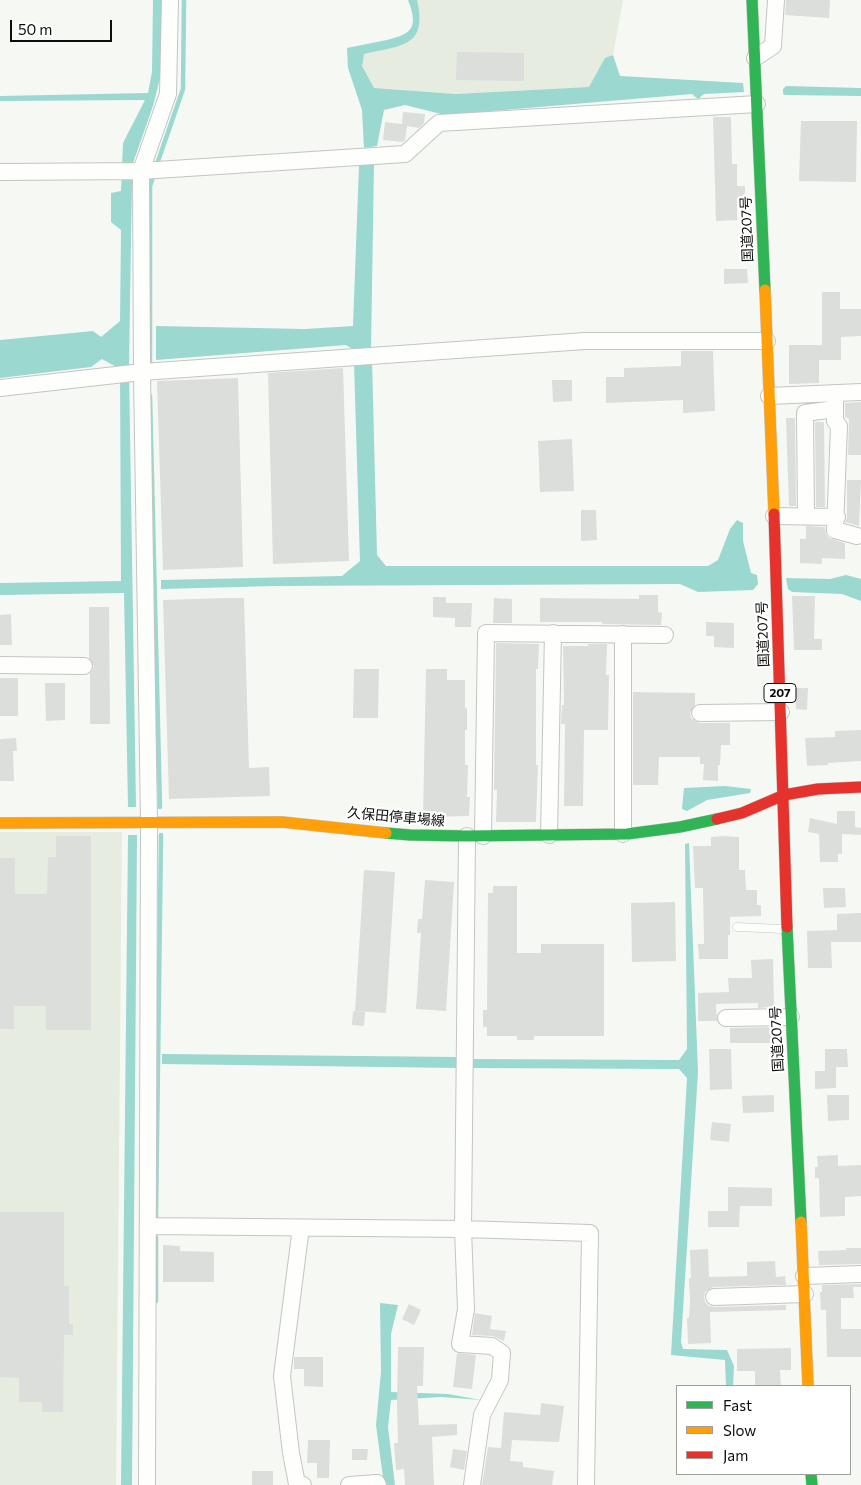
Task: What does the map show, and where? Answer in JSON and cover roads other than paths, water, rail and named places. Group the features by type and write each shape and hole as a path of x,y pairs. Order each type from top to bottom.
{"main road":[{"name":"国道207号","path":"752,0 774,516 787,929 808,1385"},
{"name":"久保田停車場線","path":"0,823 282,822 410,835 622,834 680,827 742,813 784,795 818,789 861,787"}],"street":[{"path":"148,1485 149,822 139,171 168,94 170,0"},
{"path":"755,58 773,46 776,0"},
{"path":"0,172 139,171 405,154 439,123 757,104"},
{"path":"0,388 143,372 585,341 767,341"},
{"path":"806,516 804,414 861,392"},
{"path":"769,396 835,401"},
{"path":"835,401 835,421 839,426 835,530 857,536"},
{"path":"774,516 837,516"},
{"path":"472,1485 482,1415 500,1380 502,1353 492,1346 460,1344 466,1310 463,1229 465,1063 486,632 665,635"},
{"path":"549,835 553,634"},
{"path":"622,834 623,634"},
{"path":"0,665 84,666"},
{"path":"700,713 781,712"},
{"path":"726,1018 792,1017"},
{"path":"148,1226 463,1229 590,1233 586,1485"},
{"path":"296,1228 300,1235 282,1376 291,1453 297,1484 303,1485"},
{"path":"804,1276 861,1274"},
{"path":"714,1297 805,1294"},
{"path":"349,1485 377,1483 378,1485"}],"lane":[{"path":"737,927 787,929"}],"water":[{"path":"153,0 161,0 161,74 153,106 133,163 127,164 126,179 132,179 129,368 136,807 128,807 124,593 0,595 0,583 121,581 120,369 102,359 91,367 0,378 0,340 93,331 101,337 120,321 121,230 111,222 111,193 121,191 123,143 145,100 0,101 0,96 148,93 152,72"},
{"path":"408,0 417,0 419,27 415,36 400,46 364,54 362,66 374,88 456,94 589,87 605,58 613,55 620,76 743,83 744,92 704,94 698,99 692,94 445,115 405,105 384,110 377,146 364,148 362,110 348,68 347,48 392,39 410,30 413,18"},
{"path":"786,86 861,88 861,96 785,95 783,94 783,89"},
{"path":"374,163 371,349 354,350 346,345 156,360 156,326 305,329 353,326 359,165"},
{"path":"372,360 377,555 386,566 708,566 718,560 730,529 737,520 743,523 743,541 751,573 757,575 758,584 753,590 698,592 680,584 275,586 161,589 161,580 342,576 360,561 354,363"},
{"path":"846,575 861,579 861,601 842,594 792,592 788,589 786,578 830,579"},
{"path":"725,786 751,789 750,793 707,800 687,811 682,809 684,788"},
{"path":"128,835 137,835 132,1485 121,1485"},
{"path":"689,843 698,1072 681,1342 683,1349 727,1350 734,1366 733,1385 726,1385 725,1360 671,1355 687,1078 679,1069 472,1068 472,1059 679,1060 687,1049 685,844"},
{"path":"162,1054 458,1057 458,1068 162,1064"},
{"path":"380,1303 398,1305 391,1334 391,1392 448,1394 481,1400 441,1397 391,1400 388,1427 395,1485 384,1485 376,1425 381,1372"}],"waterway":[{"path":"156,167 183,89 184,0"},
{"path":"150,368 150,186 154,174"},
{"path":"150,396 160,807"},
{"path":"156,1217 161,835"},
{"path":"156,1237 156,1301"}]}
